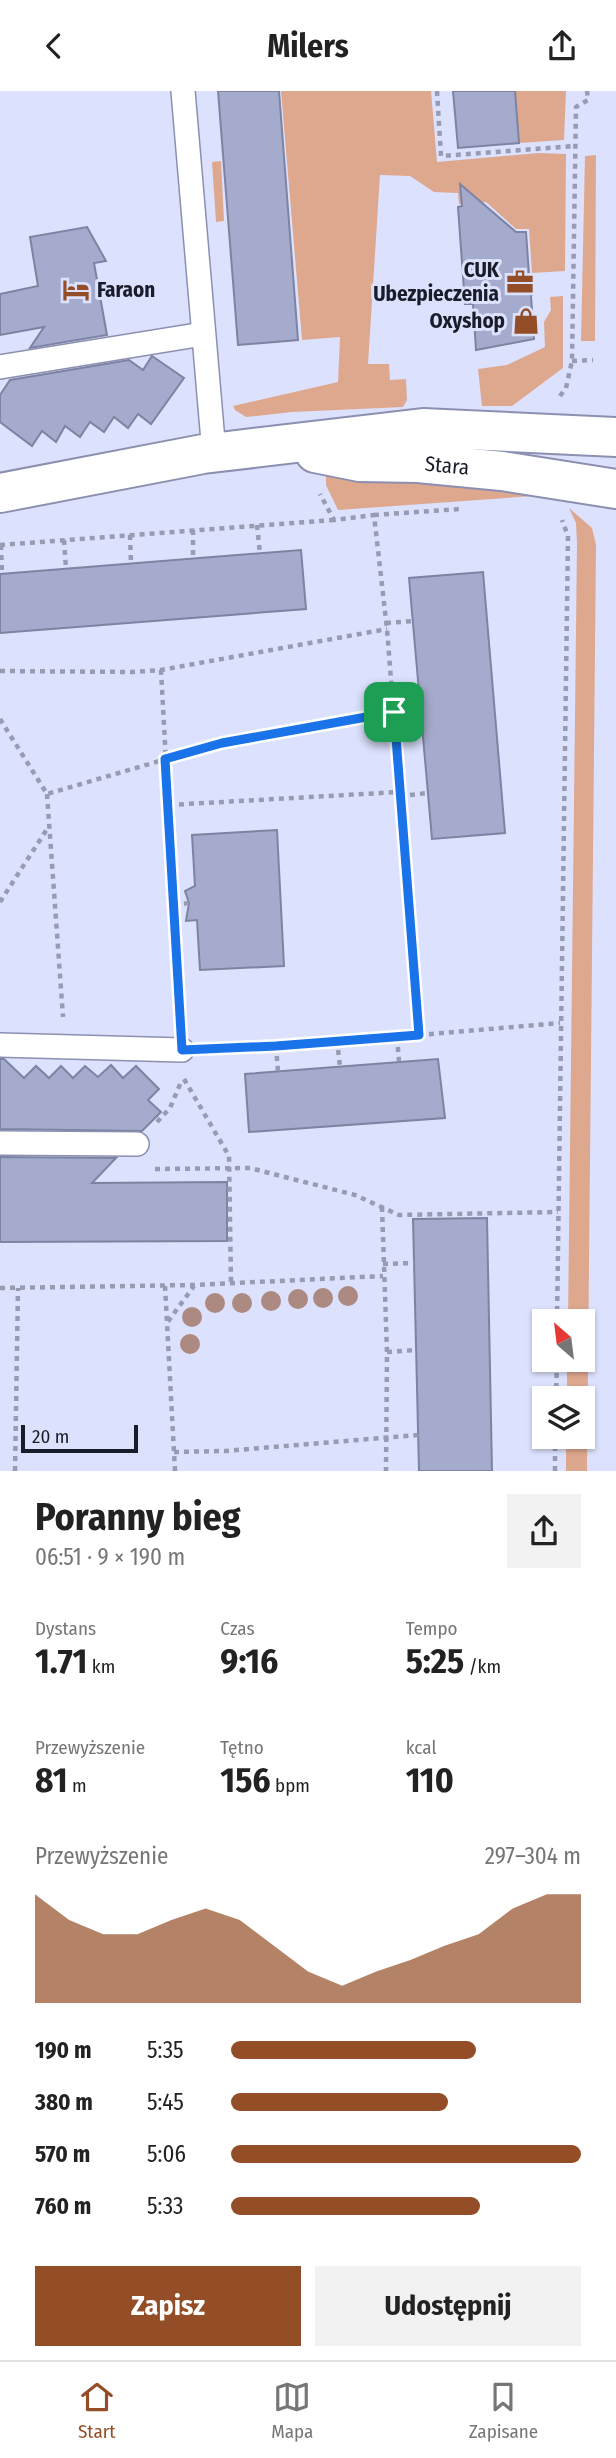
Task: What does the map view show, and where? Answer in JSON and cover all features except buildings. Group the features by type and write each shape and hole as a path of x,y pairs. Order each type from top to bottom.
{"street":[{"name":"Stara","path":"0,493 214,453 423,428 616,437"},
{"name":"Stara","path":"279,445 359,462 418,463 502,471 616,489"}],"lane":[{"path":"183,91 214,453"},
{"path":"0,367 203,334"},
{"path":"0,1045 182,1050"},
{"path":"0,1143 137,1144"}],"path":[{"path":"437,91 441,156 575,146"},
{"path":"553,404 566,388 572,361 576,107 588,100 587,91"},
{"path":"572,361 593,360"},
{"path":"318,491 334,520"},
{"path":"556,512 564,523 568,536 557,1309"},
{"path":"2,574 0,545 374,515 394,712 419,1035"},
{"path":"257,525 260,554"},
{"path":"193,530 193,559"},
{"path":"130,535 131,564"},
{"path":"64,540 66,569"},
{"path":"0,671 161,670 413,621"},
{"path":"161,670 183,1078 229,1156 231,1283"},
{"path":"47,794 222,743 394,712 421,710"},
{"path":"0,719 47,794 65,1046"},
{"path":"169,805 428,793"},
{"path":"0,902 49,825"},
{"path":"174,905 189,903"},
{"path":"182,1050 276,1046 560,1023"},
{"path":"397,1037 399,1061"},
{"path":"337,1040 340,1067"},
{"path":"276,1046 278,1072"},
{"path":"152,1169 250,1168 355,1195 399,1215 559,1212"},
{"path":"382,1207 387,1352 386,1471"},
{"path":"383,1264 414,1263"},
{"path":"0,1288 166,1286 383,1276"},
{"path":"167,1323 194,1285"},
{"path":"166,1286 175,1471"},
{"path":"15,1471 18,1288"},
{"path":"387,1352 416,1350"},
{"path":"174,1452 225,1451 418,1434"},
{"path":"555,1449 555,1471"}],"shaded area":[{"path":"281,91 431,91 437,162 538,153 566,154 565,271 532,273 529,229 516,229 486,202 459,204 458,193 434,192 410,176 380,175 368,364 389,364 390,380 406,379 407,400 403,407 246,417 233,406 338,382 340,337 302,340"},
{"path":"515,91 566,91 564,140 519,143"},
{"path":"596,155 595,341 581,341 585,156"},
{"path":"221,161 224,221 216,222 212,162"},
{"path":"563,296 563,368 512,406 482,406 478,369 507,365 545,347 544,322 551,310 550,297"},
{"path":"326,473 476,486 533,496 338,510 326,485"},
{"path":"569,508 592,528 596,545 589,1309 568,1309 576,523"},
{"path":"567,1372 588,1372 588,1386 567,1386"},
{"path":"566,1449 587,1449 587,1471 566,1471"}],"place":[{"name":"CUK Ubezpieczenia","path":"520,282"},
{"name":"Faraon","path":"76,290"},
{"name":"Oxyshop","path":"526,321"}],"route":[{"path":"394,712 419,1035 182,1050 165,759 222,743 394,712"}]}
